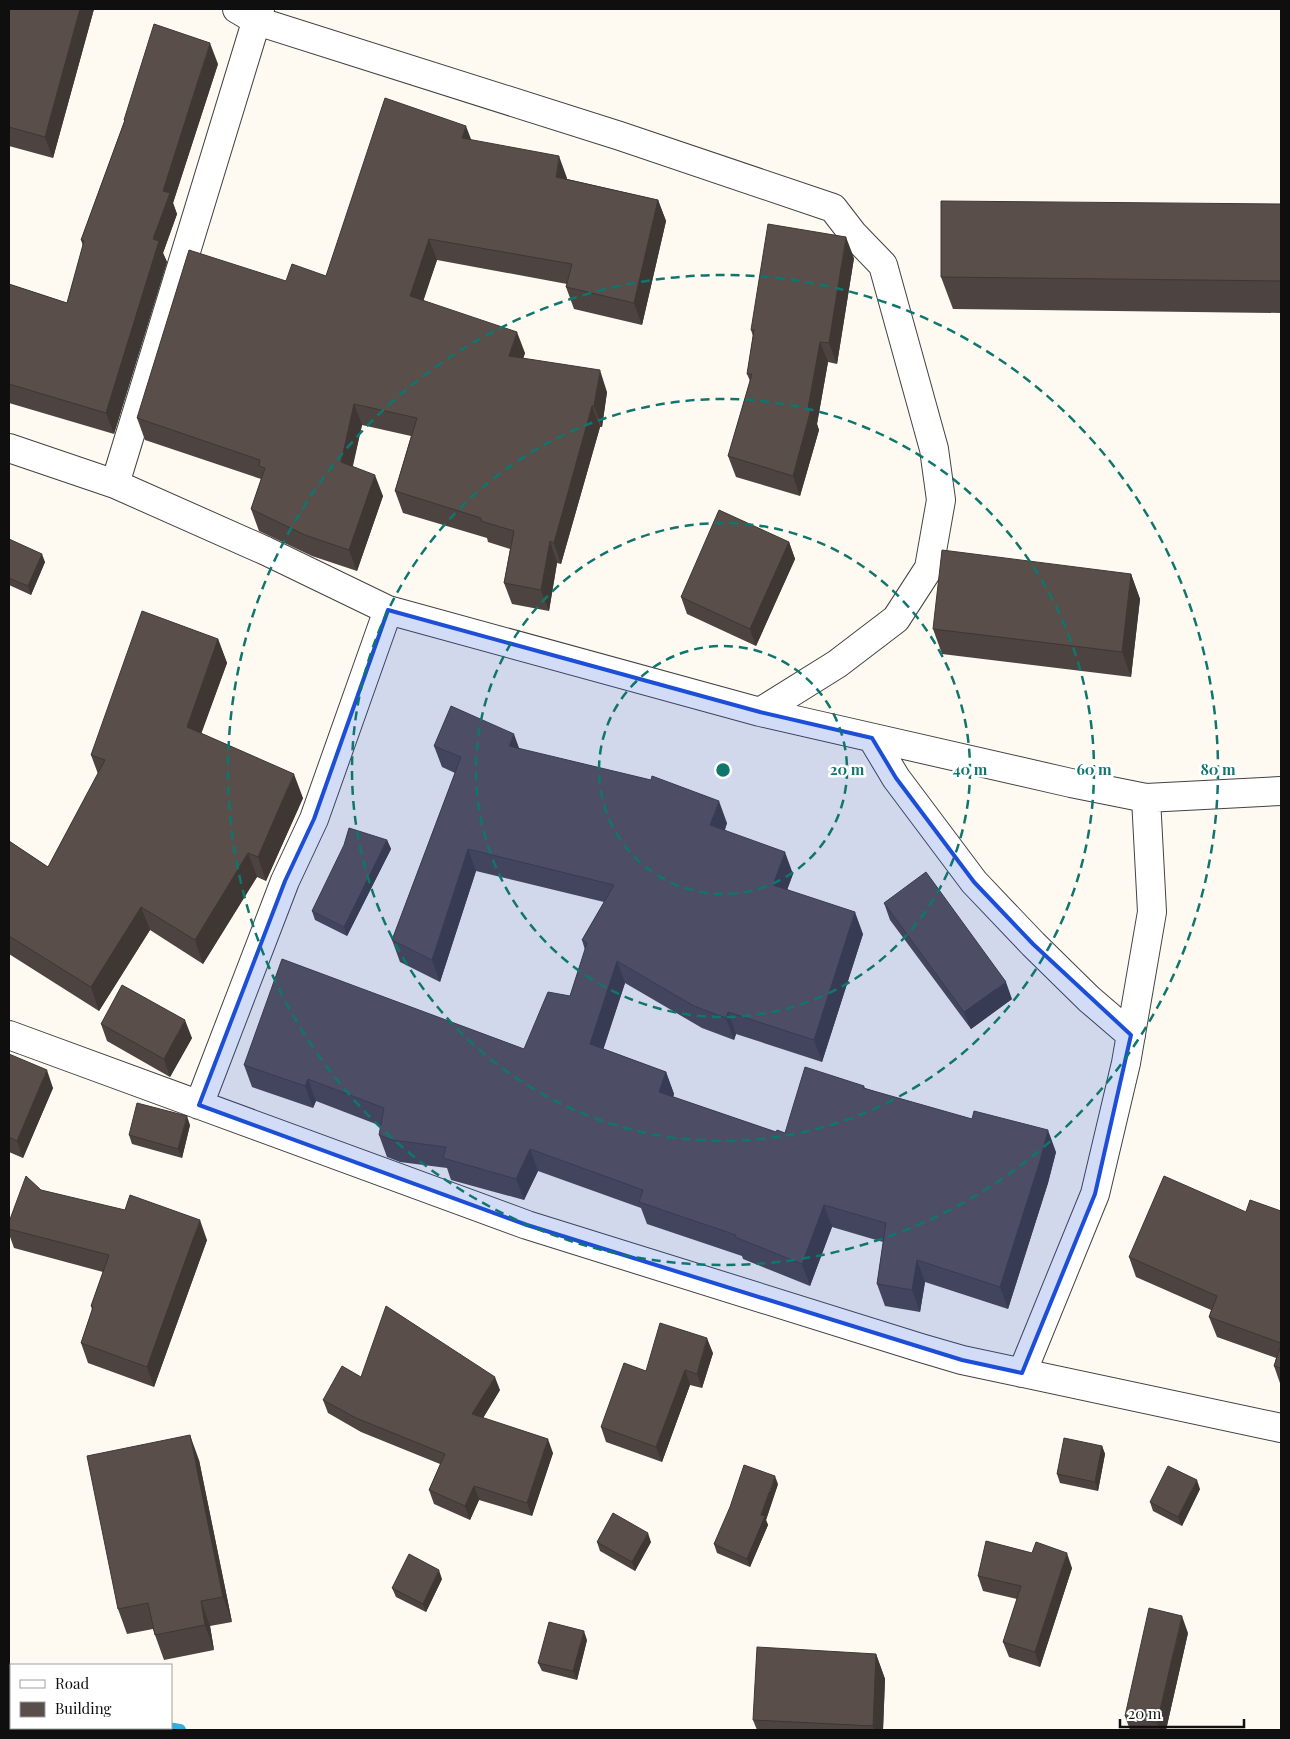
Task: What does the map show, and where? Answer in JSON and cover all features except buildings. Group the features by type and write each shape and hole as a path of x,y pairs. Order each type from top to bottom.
{"street":[{"path":"115,484 251,13 833,208 853,234 883,265 934,449 941,500 929,568 896,619 837,664 760,712"},
{"path":"9,448 115,484 266,551 388,610 760,712 1071,783 1146,798 1281,791"},
{"path":"199,1105 285,880 314,819 388,610"},
{"path":"872,738 896,778 974,882 1033,944 1090,999 1131,1034"},
{"path":"1022,1373 1095,1194 1131,1034 1152,912 1146,798"},
{"path":"9,1035 527,1225 921,1348 962,1360 1281,1428"}],"highlighted area":[{"path":"388,610 760,712 872,738 896,778 974,882 1033,944 1131,1035 1095,1194 1022,1373 962,1360 527,1225 199,1105 285,881 314,819"}],"waterway":[{"path":"172,1729 180,1730"}]}
